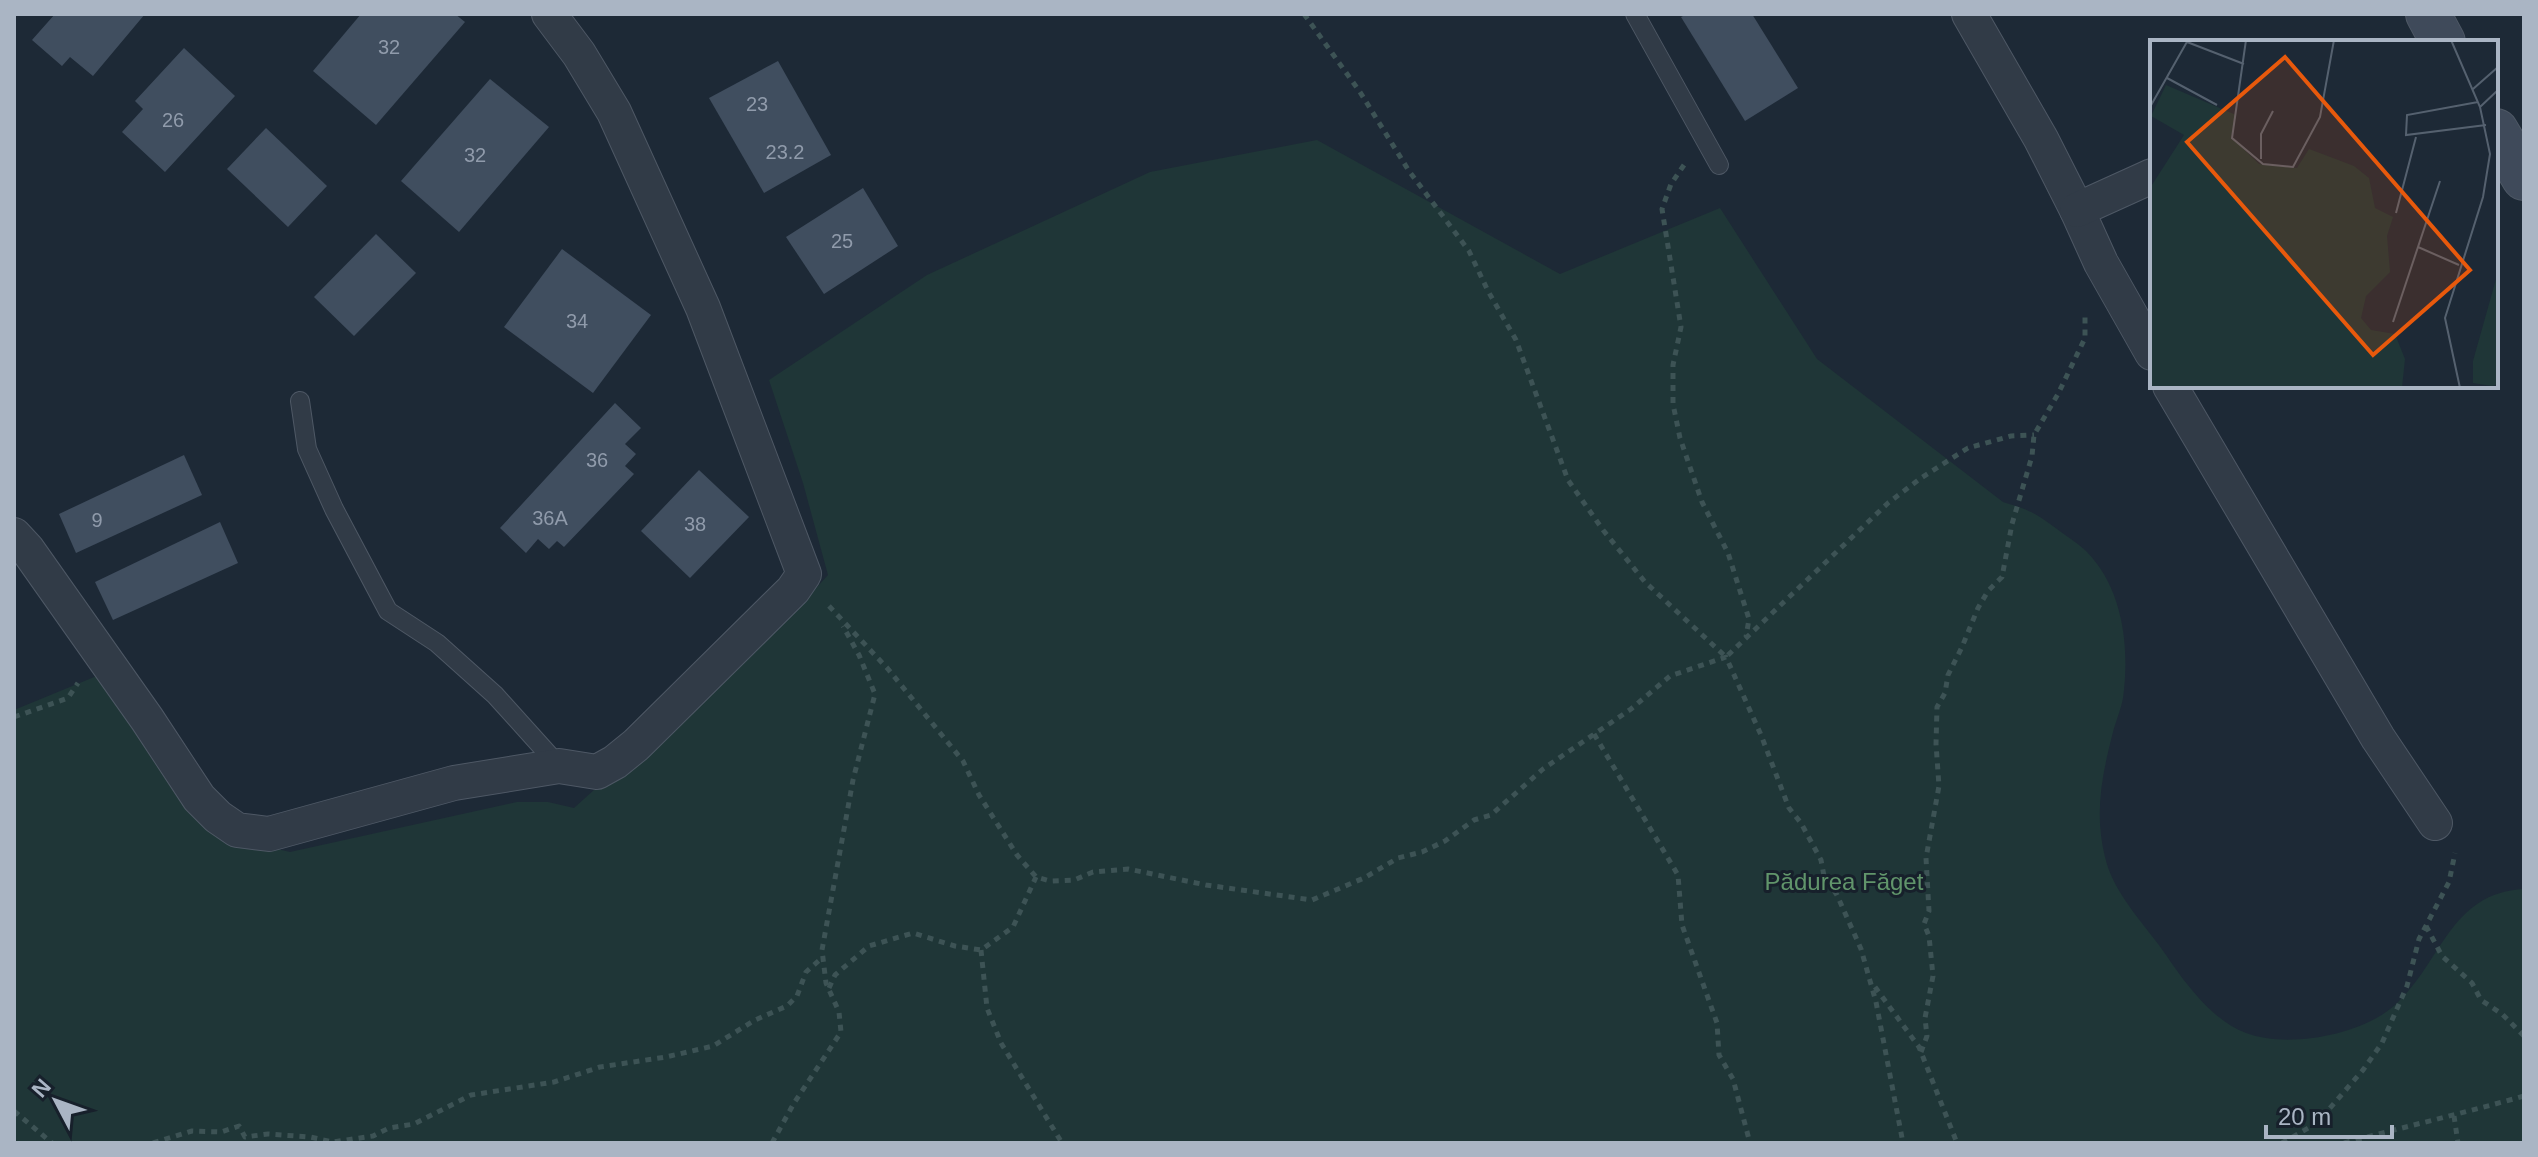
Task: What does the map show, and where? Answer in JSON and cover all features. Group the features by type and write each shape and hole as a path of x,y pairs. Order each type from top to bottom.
{"street":[{"path":"14,535 27,549 199,798 237,830 269,834 454,783 559,766 597,772 615,762 704,681 793,590 798,559 703,308 614,112 579,54 549,14"},
{"path":"1969,14 2041,139 2101,263 2150,349"},
{"path":"2428,14 2442,40"},
{"path":"2498,134 2524,178"},
{"path":"2077,210 2150,177"},
{"path":"2171,388 2378,738 2435,823"}],"lane":[{"path":"1635,14 1719,165"},
{"path":"300,401 307,449 334,509 388,611 437,643 495,695 559,766"}],"path":[{"path":"1304,14 1360,92 1409,171 1469,251 1516,340 1568,480 1645,582 1726,657 1789,808 1821,860 1824,876 1837,895 1861,949 1872,983 1903,1143"},
{"path":"1707,142 1695,150 1671,184 1662,209 1681,327 1673,365 1673,404 1680,438 1702,502 1728,553 1749,619 1746,639"},
{"path":"1921,1052 1927,1036 1925,1018 1933,976 1929,936 1924,924 1929,911 1926,858 1939,786 1937,707 1978,608 1988,591 2002,577 2012,524 2032,456 2034,435 2085,338 2086,311"},
{"path":"838,618 888,669 963,761 979,795 1017,855 1036,877 1050,881 1074,880 1093,872 1128,869 1206,885 1312,900 1364,878 1398,858 1422,852 1445,841 1474,820 1491,815 1543,769 1631,709 1670,676 1726,657 1888,503 1921,478 1968,448 2011,436 2034,435"},
{"path":"772,1143 794,1103 841,1032 839,1012 829,988 823,957 826,919 853,780 875,694 859,655 838,618 798,559"},
{"path":"14,717 68,698 100,653"},
{"path":"1594,734 1678,875 1682,925 1714,1012 1719,1055 1733,1079 1750,1143"},
{"path":"2282,1143 2317,1123 2382,1043 2407,986 2419,939 2449,882 2456,852 2446,833 2435,823"},
{"path":"829,988 835,975 869,946 913,933 955,946 981,950 1013,927 1036,877"},
{"path":"2426,925 2442,956 2472,983 2481,1000 2502,1014 2524,1036"},
{"path":"981,950 987,1008 1001,1043 1062,1143"},
{"path":"153,1143 192,1131 221,1132 239,1126 245,1137 268,1134 333,1142 373,1136 389,1128 414,1124 471,1095 554,1082 600,1067 713,1046 755,1020 787,1006 797,996 806,972 823,957"},
{"path":"1872,983 1921,1052 1957,1143"},
{"path":"2344,1143 2524,1096"},
{"path":"14,1111 52,1143"},
{"path":"2454,1116 2458,1143"}],"green space":[{"name":"Pădurea Făget","path":"1317,140 1560,274 1720,208 1817,359 2003,502 2034,514 2077,543 2108,582 2121,619 2125,679 2101,794 2100,825 2105,857 2113,880 2126,901 2187,984 2214,1013 2246,1033 2282,1040 2324,1036 2364,1024 2395,1005 2411,988 2463,916 2499,893 2524,889 2524,1143 14,1143 14,710 104,673 227,837 290,852 517,802 548,802 574,808 808,597 828,575 803,483 769,380 927,275 1150,172"}],"building":[{"path":"55,14 145,14 93,76 70,57 62,66 32,40"},
{"path":"361,14 455,14 465,22 376,125 313,71"},
{"path":"1687,14 1752,14 1798,88 1745,121 1681,17"},
{"path":"184,48 235,96 165,172 122,132 143,109 135,101"},
{"path":"778,61 831,155 764,193 709,98"},
{"path":"490,79 549,127 459,232 401,181"},
{"path":"266,128 327,186 288,227 227,169"},
{"path":"863,188 898,246 824,294 786,237"},
{"path":"376,234 416,273 354,336 314,297"},
{"path":"562,249 651,315 593,393 504,327"},
{"path":"615,403 641,428 625,444 636,454 625,466 634,474 564,547 557,541 549,549 538,539 526,553 500,528"},
{"path":"184,455 202,495 76,553 59,514"},
{"path":"699,470 749,517 690,578 641,531"},
{"path":"220,522 238,563 113,620 95,582"}]}
